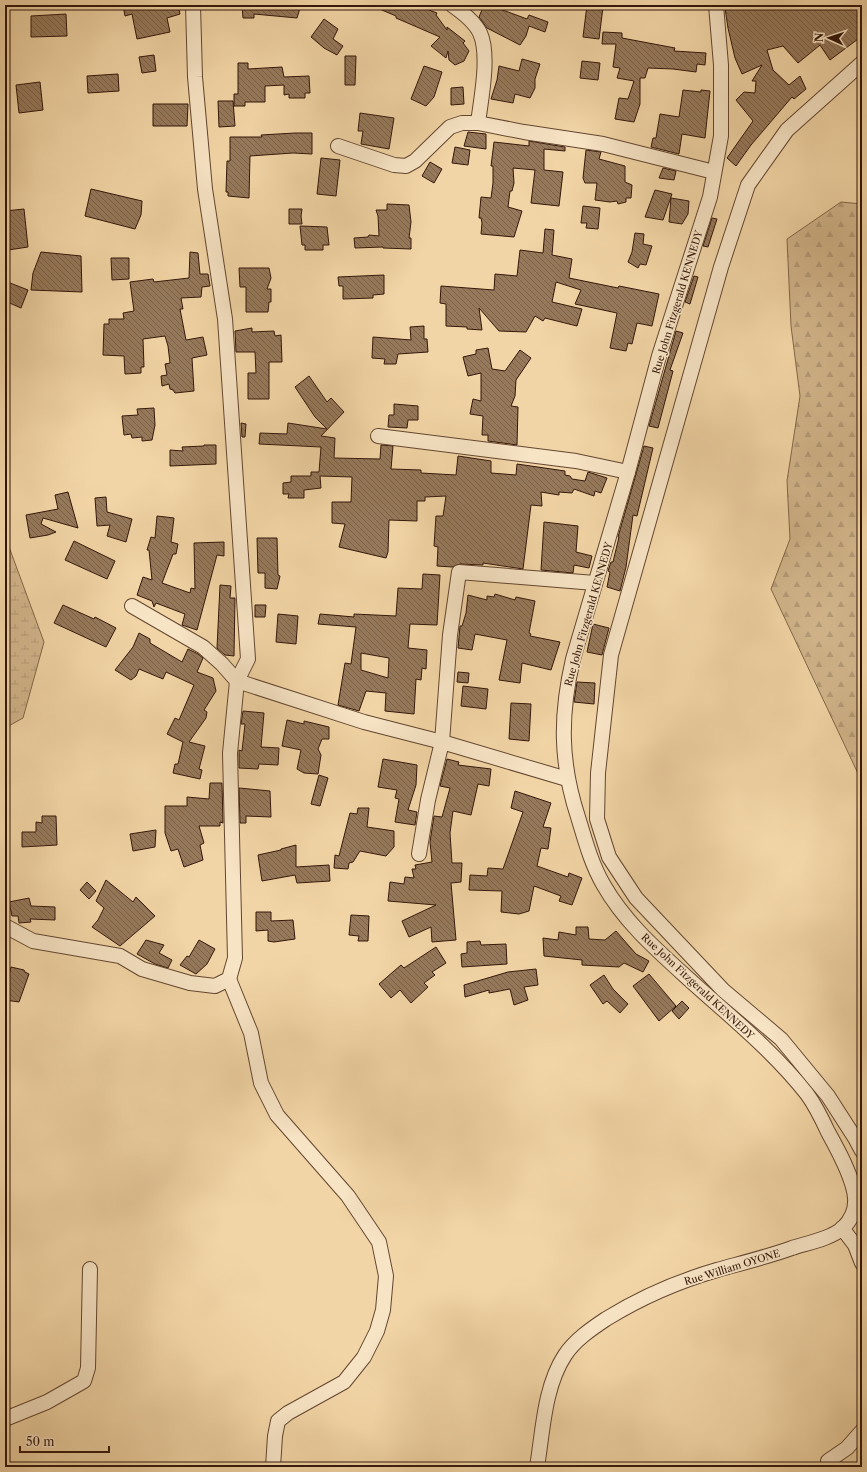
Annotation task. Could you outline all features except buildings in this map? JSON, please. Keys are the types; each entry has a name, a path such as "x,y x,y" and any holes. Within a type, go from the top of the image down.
{"street":[{"path":"193,5 195,77 205,189 225,318 248,659 237,682 230,753 235,958 229,979 251,1033 261,1084 277,1115 348,1196 379,1242 386,1276 383,1310 377,1332 364,1357 344,1382 288,1413 278,1421 275,1436 273,1467"},
{"path":"452,5 464,14 480,33 483,45 484,74 478,123"},
{"name":"Rue John Fitzgerald KENNEDY","path":"716,5 721,65 721,114 720,136 710,197 659,356 628,472 595,583 567,686 562,730 567,779 593,865 603,885 618,906 654,947 752,1036 808,1095 838,1150 855,1198 853,1215 842,1228"},
{"path":"862,63 787,130 748,185 719,275 611,655 598,772 597,811 597,819 609,857 636,898 723,990 781,1039 828,1096 862,1151"},
{"path":"338,146 394,165 406,166 415,161 450,127 462,123 478,123 524,132 603,144 714,172"},
{"path":"378,436 576,461 628,472"},
{"path":"419,854 428,800 442,742 450,635 459,572 595,583"},
{"path":"132,606 203,647 222,664 237,682 364,722 442,742 567,779"},
{"path":"5,926 33,941 120,956 142,969 190,983 215,986 229,979"},
{"path":"842,1228 855,1245 862,1263"},
{"name":"Rue William OYONE","path":"537,1467 549,1395 555,1373 566,1354 582,1336 622,1309 656,1293 716,1270 778,1253 842,1228"},
{"path":"5,1419 47,1402 84,1381 88,1368 90,1269"},
{"path":"828,1461 847,1448 862,1431"}],"green space":[{"path":"841,202 862,204 862,782 771,589 790,539 787,481 800,396 791,326 787,239"},
{"path":"5,536 44,642 23,718 5,728"}]}
